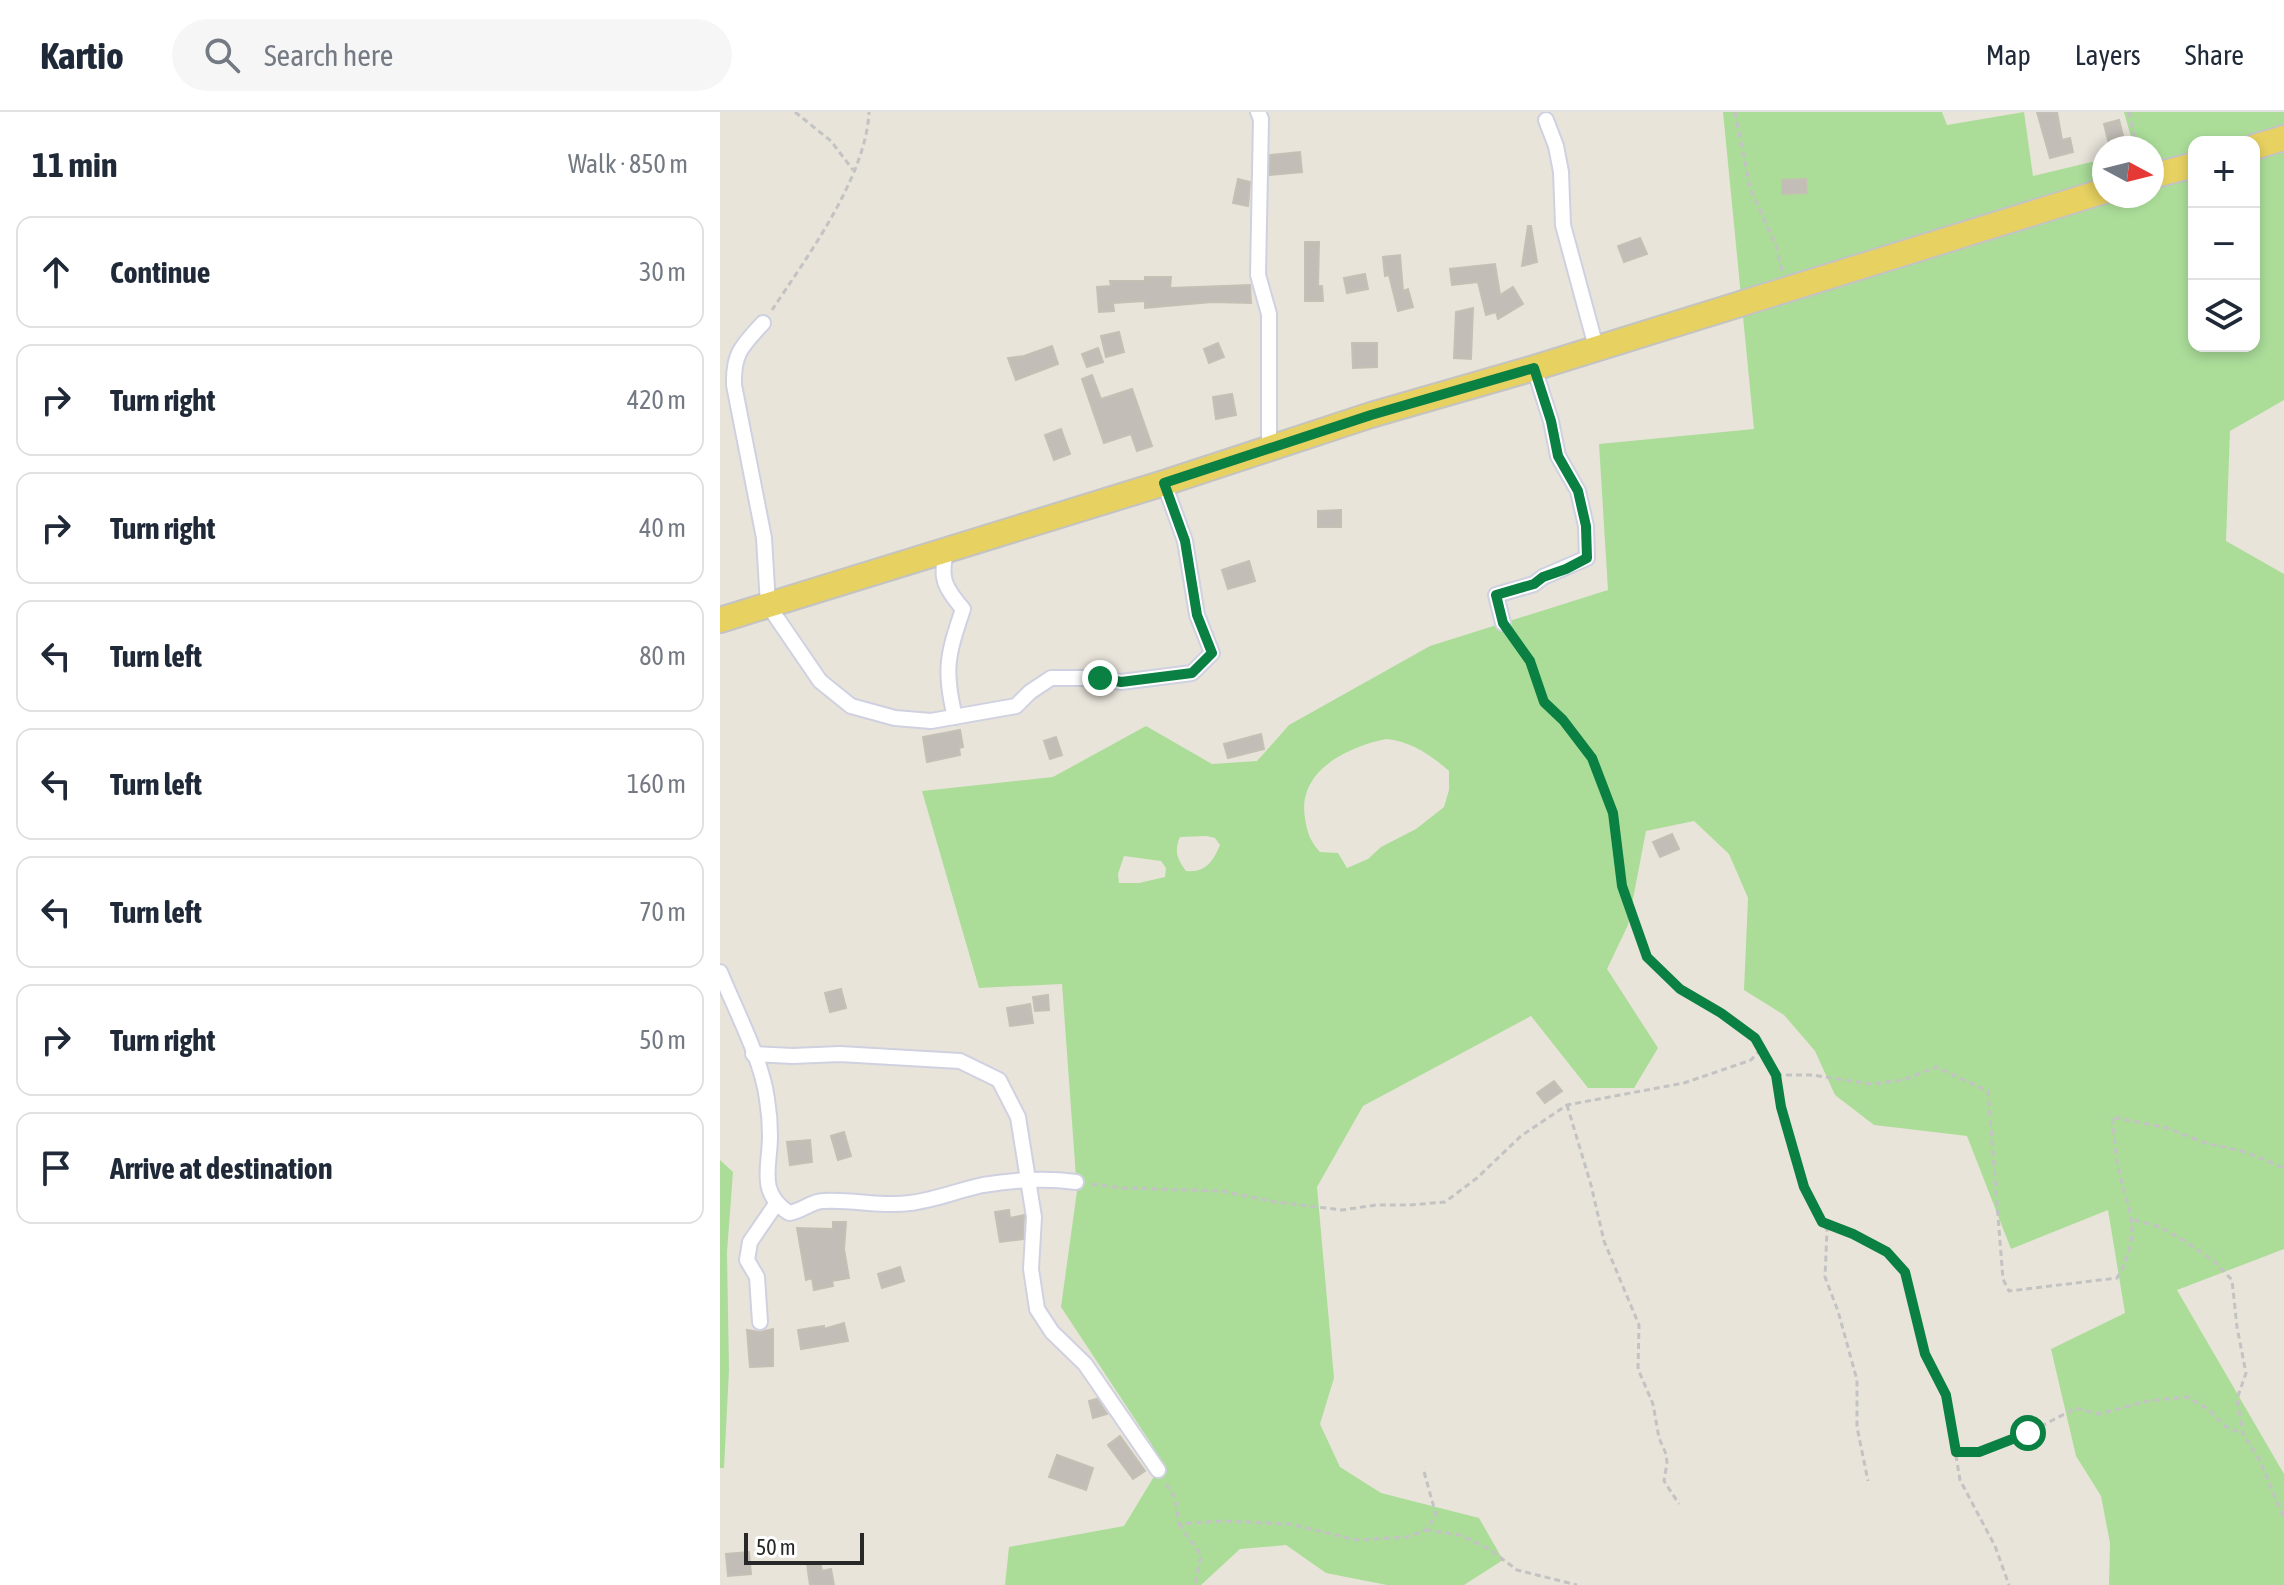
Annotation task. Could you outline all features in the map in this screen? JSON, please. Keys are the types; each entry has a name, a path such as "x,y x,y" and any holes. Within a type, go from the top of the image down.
{"main road":[{"path":"2260,145 2284,138"},
{"path":"2164,173 2188,167"},
{"path":"720,620 2092,195"}],"street":[{"path":"1258,112 1261,134 1258,275 1269,314 1269,448"},
{"path":"1546,120 1556,146 1561,172 1563,225 1596,347"},
{"path":"763,323 741,347 734,362 734,385 764,538 768,605 820,681 851,706 895,718 931,721 1016,706 1051,678 1100,678 1121,682 1192,673 1212,653 1197,615 1185,541 1164,483"},
{"path":"1503,623 1496,595 1534,584 1587,558 1586,526 1578,491 1558,456 1551,421 1534,368"},
{"path":"947,549 941,569 948,592 963,609 948,657 948,691 955,717"},
{"path":"720,972 767,1096 770,1136 766,1179 776,1204 789,1213 803,1211 818,1201 849,1200 879,1205 912,1203 985,1185 1055,1179 1076,1182"},
{"path":"753,1054 840,1054 960,1061 999,1080 1018,1117 1029,1181 1034,1217 1031,1269 1037,1309 1052,1332 1085,1364 1158,1470"},
{"path":"760,1322 757,1277 747,1260 750,1242 776,1204"}],"path":[{"path":"795,112 831,141 853,170"},
{"path":"763,323 835,212 853,170 869,112"},
{"path":"1735,112 1750,188 1776,246 1786,290"},
{"path":"2129,112 2134,136"},
{"path":"1503,623 1530,661 1544,702 1563,720 1592,758 1613,813 1622,886 1647,957 1680,989 1755,1038 1776,1075 1781,1107 1804,1187 1827,1230 1825,1277 1857,1380 1857,1427 1868,1481"},
{"path":"1076,1182 1122,1188 1221,1191 1342,1210 1445,1202 1477,1178 1521,1136 1567,1105 1684,1083 1751,1060 1761,1049"},
{"path":"1776,1075 1812,1075 1871,1084 1903,1080 1936,1067 1988,1091 2003,1279 2009,1291 2117,1278 2131,1252 2133,1220 2118,1163 2112,1117 2167,1128 2205,1143 2242,1151 2284,1168"},
{"path":"1567,1105 1604,1241 1639,1325 1638,1369 1653,1404 1659,1438 1666,1454 1664,1481 1679,1504"},
{"path":"2133,1220 2160,1227 2183,1240 2214,1261 2232,1280 2246,1373 2237,1399 2243,1434 2259,1459 2284,1518"},
{"path":"1822,1222 1887,1252 1905,1272 1925,1354 1946,1395 1960,1480 1995,1546 2009,1585"},
{"path":"1956,1452 1979,1452 2028,1433 2076,1408 2099,1414 2147,1401 2187,1397 2208,1409 2225,1426 2243,1434"},
{"path":"1423,1468 1436,1515 1426,1530"},
{"path":"1158,1470 1175,1498 1179,1524 1201,1555 1195,1585"},
{"path":"1179,1524 1222,1521 1290,1524 1356,1540 1407,1537 1426,1530 1460,1535 1489,1549 1517,1570 1577,1585"}],"green space":[{"path":"1723,112 1942,112 1947,125 2024,112 2033,176 2092,162 2092,208 2164,208 2164,136 2131,136 2124,112 2284,112 2284,400 2230,431 2226,541 2284,574 2284,1249 2177,1290 2284,1474 2284,1585 2109,1585 2110,1543 2101,1496 2076,1456 2051,1349 2125,1313 2108,1210 2011,1249 1967,1136 1874,1125 1835,1095 1815,1051 1784,1015 1744,990 1748,898 1729,854 1694,821 1646,831 1628,925 1607,969 1658,1048 1634,1088 1588,1088 1531,1016 1363,1106 1317,1187 1334,1378 1320,1424 1340,1467 1381,1493 1479,1518 1503,1560 1464,1585 1387,1585 1326,1573 1286,1545 1240,1549 1201,1585 1005,1585 1009,1547 1124,1526 1158,1470 1152,1445 1061,1307 1077,1191 1062,984 979,988 922,791 1053,777 1146,726 1212,764 1257,761 1289,725 1430,646 1608,590 1599,444 1754,429","holes":["1386,739 1412,746 1449,771 1449,790 1444,807 1416,829 1381,847 1368,859 1347,868 1338,853 1320,852 1310,836 1305,818 1309,787 1317,774 1341,755","1180,837 1215,838 1220,845 1215,856 1204,868 1186,871 1177,855","1124,856 1161,861 1166,868 1165,877 1139,883 1119,883 1118,874"]},
{"path":"720,1160 733,1172 727,1252 729,1370 724,1468 720,1468"}],"building":[{"path":"2037,112 2057,112 2062,140 2070,138 2073,152 2050,158"},
{"path":"2119,120 2123,136 2107,136 2104,124"},
{"path":"1300,152 1302,172 1270,175 1270,155"},
{"path":"1238,179 1250,182 1248,206 1233,203"},
{"path":"1806,179 1807,193 1782,194 1782,180"},
{"path":"1528,226 1531,226 1537,262 1522,266"},
{"path":"1640,238 1647,254 1624,262 1618,246"},
{"path":"1305,242 1319,242 1318,286 1322,286 1323,301 1305,301"},
{"path":"1400,255 1403,291 1408,289 1413,307 1398,311 1389,275 1385,276 1383,257"},
{"path":"1495,264 1500,295 1513,287 1523,304 1498,319 1496,312 1486,315 1478,282 1452,285 1450,269"},
{"path":"1365,274 1368,289 1347,293 1344,278"},
{"path":"1145,277 1171,277 1170,288 1250,285 1251,303 1212,302 1145,308 1145,301 1113,303 1114,311 1099,312 1097,287 1111,286 1110,281 1145,281"},
{"path":"1473,308 1471,359 1454,358 1456,312"},
{"path":"1119,332 1124,352 1106,357 1101,336"},
{"path":"1218,343 1224,357 1209,363 1204,349"},
{"path":"1352,343 1377,343 1377,367 1353,368"},
{"path":"1052,346 1058,364 1016,380 1008,358"},
{"path":"1098,348 1103,362 1087,367 1082,354"},
{"path":"1092,375 1101,399 1132,389 1152,446 1137,451 1131,434 1104,443 1082,379"},
{"path":"1232,394 1236,415 1216,419 1213,397"},
{"path":"1061,429 1070,454 1054,460 1045,435"},
{"path":"1341,510 1341,527 1318,527 1318,511"},
{"path":"1249,561 1255,581 1228,589 1222,570"},
{"path":"960,730 963,747 959,748 960,755 927,762 923,737"},
{"path":"1261,734 1264,749 1228,758 1224,744"},
{"path":"1056,737 1062,755 1050,759 1044,741"},
{"path":"1672,834 1679,849 1660,857 1653,842"},
{"path":"841,989 846,1008 830,1012 825,993"},
{"path":"1048,995 1049,1010 1035,1011 1033,997"},
{"path":"1030,1004 1033,1023 1010,1026 1007,1008"},
{"path":"1554,1081 1562,1091 1545,1103 1537,1093"},
{"path":"844,1132 851,1156 838,1160 831,1136"},
{"path":"810,1140 812,1162 790,1165 787,1142"},
{"path":"1009,1210 1010,1218 1024,1215 1023,1239 1000,1242 995,1212"},
{"path":"833,1222 846,1222 844,1249 849,1278 832,1281 833,1286 814,1290 812,1278 806,1280 797,1228 833,1229"},
{"path":"900,1267 904,1281 882,1288 878,1274"},
{"path":"844,1323 848,1341 801,1349 798,1330 824,1326 824,1329"},
{"path":"773,1329 773,1366 750,1367 747,1330 760,1332"},
{"path":"1097,1399 1107,1414 1093,1418 1089,1401"},
{"path":"1120,1436 1145,1471 1133,1479 1108,1445"},
{"path":"1057,1455 1093,1468 1086,1490 1049,1477"},
{"path":"749,1552 751,1574 728,1576 726,1554"},
{"path":"820,1562 822,1571 831,1569 834,1585 810,1585 807,1564"}],"route":[{"path":"1100,678 1121,682 1192,673 1212,653 1197,615 1185,541 1164,483 1371,415 1534,368 1551,421 1558,456 1578,491 1586,526 1587,558 1534,584 1496,595 1503,623 1530,661 1544,702 1563,720 1592,758 1613,813 1622,886 1647,957 1680,989 1755,1038 1776,1075 1781,1107 1804,1187 1822,1222 1887,1252 1905,1272 1925,1354 1946,1395 1956,1452 1979,1452 2028,1433"}]}
